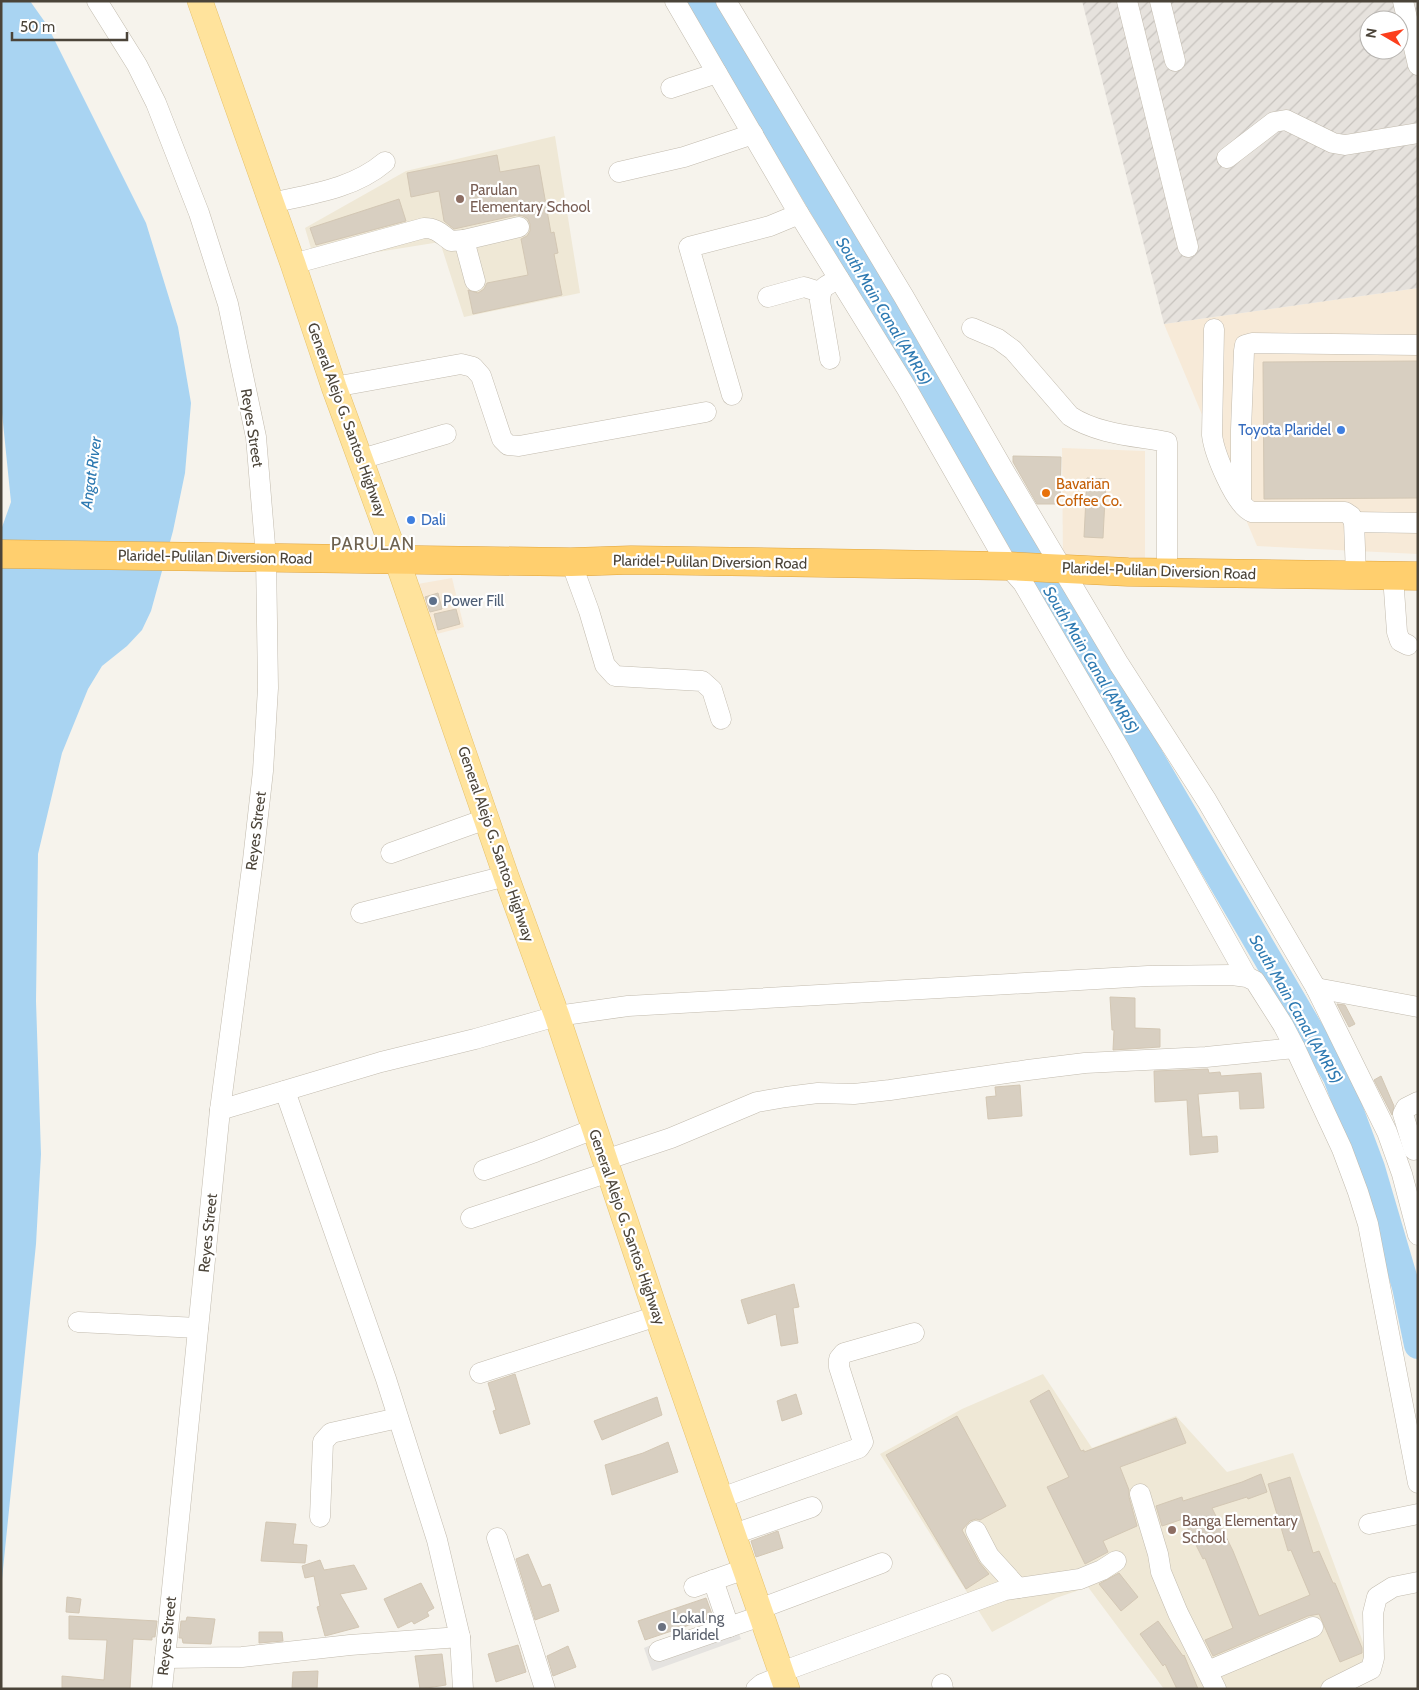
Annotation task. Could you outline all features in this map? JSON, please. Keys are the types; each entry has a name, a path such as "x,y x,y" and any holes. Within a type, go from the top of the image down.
{"highway":[{"name":"Plaridel-Pulilan Diversion Road","path":"1,554 571,562 631,560 1012,566 1128,572 1406,576"}],"main road":[{"name":"General Alejo G. Santos Highway","path":"200,1 272,203 334,387 398,560 486,819 557,1016 657,1316 783,1679"}],"street":[{"name":"Reyes Street","path":"96,1 137,65 156,103 199,213 228,304 256,437 266,557 268,688 263,771 220,1110 162,1689"},
{"path":"675,1 799,214 1023,582 1119,748 1247,977"},
{"path":"726,1 909,305 1058,568 1206,801 1316,988 1383,1124 1409,1155"},
{"path":"1127,1 1188,247"},
{"path":"1403,1 1418,64"},
{"path":"1164,2 1175,61"},
{"path":"671,88 717,73"},
{"path":"1227,158 1274,122 1286,120 1333,143 1344,145 1418,133"},
{"path":"619,172 684,157 753,134"},
{"path":"272,203 343,186 372,173 385,162"},
{"path":"732,395 689,247 770,226 799,214"},
{"path":"293,264 424,228 440,231 452,241 519,227"},
{"path":"464,240 475,281"},
{"path":"830,359 820,292 823,287 839,279"},
{"path":"768,297 804,287 820,292"},
{"path":"972,328 998,339 1013,350 1070,416 1078,422 1095,428 1167,442 1167,572"},
{"path":"1214,329 1213,446 1242,504 1246,510 1252,512 1345,512 1351,516 1354,522 1356,575"},
{"path":"1242,504 1241,430 1244,351 1246,345 1252,343 1418,345"},
{"path":"334,387 461,364 473,367 481,376 502,439 508,445 519,446 706,412"},
{"path":"361,459 446,434"},
{"path":"1354,522 1418,523"},
{"path":"571,562 589,611 605,665 615,676 702,681 712,690 721,720"},
{"path":"1406,576 1397,632 1400,641 1408,646"},
{"path":"391,853 486,819"},
{"path":"361,913 506,876"},
{"path":"220,1110 381,1062 475,1039 557,1016 628,1006 1148,976 1232,975 1247,977 1255,981 1295,1048 1342,1149 1358,1192 1368,1224 1418,1483"},
{"path":"1316,988 1418,1007"},
{"path":"471,1218 607,1166 758,1102 786,1096 818,1093 854,1094 1085,1063 1197,1058 1295,1048"},
{"path":"285,1091 398,1418 437,1540 460,1637 464,1689"},
{"path":"1418,1102 1406,1108 1403,1114 1409,1155 1402,1174 1418,1235"},
{"path":"484,1170 594,1128"},
{"path":"480,1373 657,1316"},
{"path":"78,1322 198,1328"},
{"path":"721,1498 859,1448 863,1442 839,1367 839,1359 844,1353 914,1333"},
{"path":"320,1517 323,1442 331,1433 398,1418"},
{"path":"1140,1494 1162,1572 1178,1613 1212,1680 1314,1627"},
{"path":"734,1534 812,1507"},
{"path":"1369,1524 1418,1514"},
{"path":"976,1531 989,1556 1018,1588"},
{"path":"497,1538 545,1689"},
{"path":"756,1689 762,1684 783,1679 1005,1590 1080,1579 1102,1570 1116,1561"},
{"path":"659,1651 729,1627 760,1612 882,1563"},
{"path":"694,1588 746,1569"},
{"path":"713,1580 729,1627"},
{"path":"1330,1689 1371,1669 1374,1658 1373,1613 1377,1597 1393,1587 1418,1582"},
{"path":"165,1658 242,1657 350,1645 460,1637"}],"shaded area":[{"path":"1082,1 1418,1 1418,288 1164,324"},
{"name":"Parulan Elementary School","path":"555,136 580,293 464,317 440,242 315,262 305,228 406,171"},
{"path":"1418,288 1418,554 1257,546 1164,324"},
{"path":"1062,448 1145,451 1145,567 1063,564"},
{"path":"452,578 464,627 429,636 412,585"},
{"name":"Banga Elementary School","path":"1043,1374 1092,1448 1176,1416 1227,1472 1293,1453 1371,1664 1321,1689 1164,1689 1088,1587 1056,1598 992,1632 880,1454 962,1409"},
{"path":"736,1627 741,1639 652,1671 644,1648 651,1645 655,1656"}],"water":[{"name":"Angat River","path":"1,1 30,1 47,25 146,223 178,327 191,403 185,473 173,531 151,611 142,630 127,646 102,666 88,689 62,753 38,854 36,1001 41,1154 36,1244 1,1589 1,530 11,502 1,403"}],"building":[{"path":"497,155 500,172 539,165 551,233 554,232 558,253 554,254 562,295 473,314 468,290 478,293 484,289 487,283 528,275 521,239 527,236 530,231 528,219 517,215 454,229 444,221 439,191 411,197 407,173"},
{"path":"399,199 406,221 316,245 310,228"},
{"name":"Toyota Plaridel","path":"1418,361 1418,498 1264,499 1263,362"},
{"path":"1013,456 1061,457 1060,504 1037,504 1013,462"},
{"path":"1087,478 1106,479 1103,538 1084,537"},
{"name":"Power Fill","path":"438,593 442,609 430,612 425,597"},
{"path":"456,609 460,624 438,630 434,614"},
{"path":"1110,997 1135,998 1135,1028 1160,1029 1160,1047 1113,1050 1114,1030 1112,1030"},
{"path":"1337,1004 1345,1005 1355,1024 1349,1027"},
{"path":"1208,1069 1209,1073 1220,1072 1221,1076 1261,1073 1264,1108 1240,1109 1239,1091 1198,1094 1202,1137 1217,1136 1218,1152 1190,1155 1187,1100 1155,1102 1154,1071"},
{"path":"1381,1076 1394,1106 1392,1115 1374,1080"},
{"path":"1020,1085 1022,1116 988,1119 986,1097 996,1096 995,1087"},
{"path":"794,1284 799,1307 793,1308 798,1343 781,1346 776,1314 748,1324 741,1300"},
{"path":"515,1374 530,1424 500,1434 493,1411 496,1410 488,1383"},
{"path":"1049,1390 1081,1451 1084,1450 1084,1452 1176,1418 1186,1443 1120,1467 1129,1490 1129,1497 1137,1526 1103,1541 1108,1552 1085,1564 1047,1487 1069,1477 1030,1401"},
{"path":"796,1394 802,1414 782,1421 777,1401"},
{"path":"657,1397 662,1415 602,1440 594,1421"},
{"path":"957,1416 1006,1506 980,1520 970,1521 962,1530 979,1562 989,1574 966,1589 886,1455"},
{"path":"668,1442 678,1472 612,1495 605,1465 643,1453"},
{"path":"1261,1474 1267,1492 1212,1508 1233,1551 1259,1616 1310,1595 1291,1550 1288,1551 1268,1484 1290,1477 1313,1553 1319,1551 1333,1583 1335,1583 1362,1648 1362,1653 1340,1662 1319,1614 1308,1616 1213,1656 1205,1640 1233,1628 1205,1558 1203,1559 1183,1519 1162,1526 1156,1506 1182,1497 1183,1501"},
{"path":"266,1522 296,1524 293,1544 307,1545 305,1563 261,1561"},
{"path":"778,1531 783,1548 756,1557 751,1541"},
{"path":"528,1554 542,1587 550,1584 559,1611 535,1620 516,1559"},
{"path":"320,1560 324,1570 354,1565 367,1589 340,1594 359,1627 325,1636 317,1607 320,1606 314,1576 305,1578 302,1566"},
{"path":"1119,1573 1138,1597 1121,1611 1099,1584"},
{"path":"421,1583 434,1608 427,1612 429,1616 414,1624 412,1621 398,1628 384,1599"},
{"path":"67,1597 81,1599 79,1613 66,1612"},
{"name":"Lokal ng Plaridel","path":"706,1598 713,1617 645,1640 638,1621"},
{"path":"69,1616 157,1621 155,1637 152,1637 152,1640 133,1639 130,1689 62,1689 62,1676 104,1680 107,1640 69,1639"},
{"path":"187,1617 215,1619 211,1644 183,1643 182,1638 179,1638 181,1621 186,1621"},
{"path":"1158,1621 1184,1655 1198,1689 1177,1689 1165,1664 1163,1666 1140,1634"},
{"path":"259,1632 282,1632 283,1641 259,1643"},
{"path":"518,1645 526,1672 496,1682 488,1654"},
{"path":"568,1646 576,1667 553,1676 547,1656"},
{"path":"442,1654 446,1685 420,1689 415,1656"},
{"path":"318,1671 317,1689 292,1689 293,1672"}],"waterway":[{"name":"South Main Canal (AMRIS)","path":"701,1 1125,715 1337,1077 1371,1168 1406,1287 1418,1345"}],"place":[{"name":"Parulan Elementary School","path":"460,199"},
{"name":"Toyota Plaridel","path":"1341,430"},
{"name":"Bavarian Coffee Co.","path":"1046,493"},
{"name":"Dali","path":"411,520"},
{"name":"Power Fill","path":"433,601"},
{"name":"Banga Elementary School","path":"1172,1530"},
{"name":"Lokal ng Plaridel","path":"662,1627"}],"district":[{"name":"PARULAN","path":"373,544"}]}
